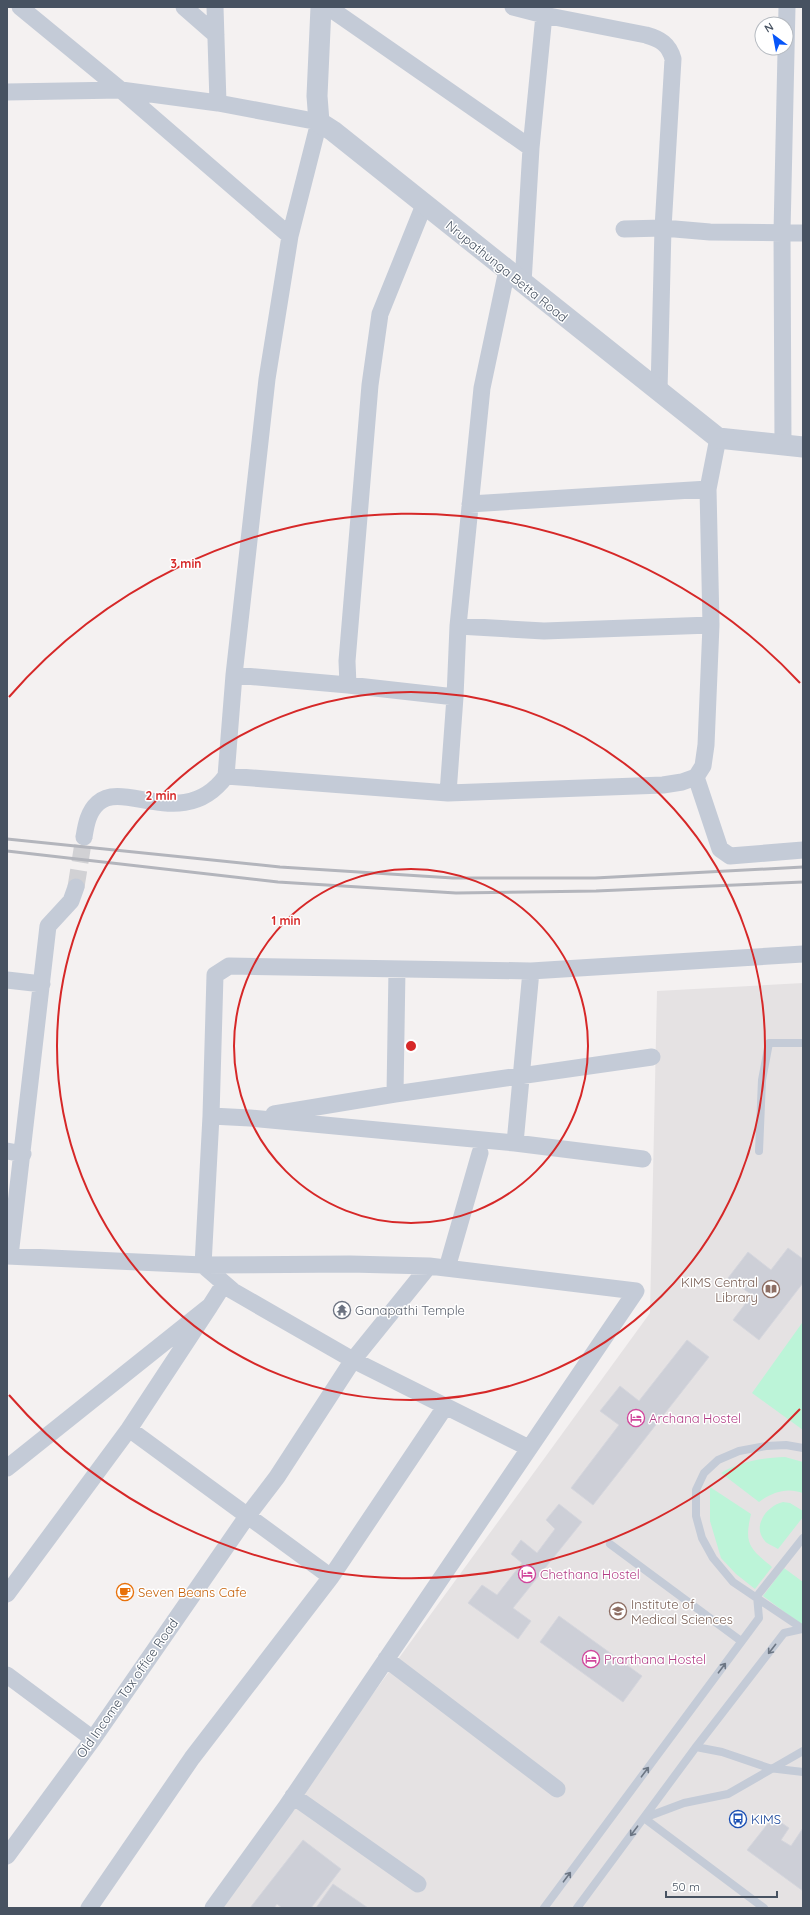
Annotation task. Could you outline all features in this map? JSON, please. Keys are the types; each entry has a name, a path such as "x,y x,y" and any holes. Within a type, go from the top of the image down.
{"street":[{"path":"20,7 121,90 290,236"},
{"path":"184,7 216,35"},
{"path":"215,7 218,103"},
{"path":"84,837 87,822 94,808 100,801 110,798 126,797 169,804 187,802 204,796 218,787 226,776 234,675 267,379 290,236 319,122 317,96 320,7"},
{"path":"328,7 531,148"},
{"path":"513,7 544,15 646,34 666,44 671,51 673,59 663,228 659,391"},
{"path":"783,444 782,232 787,7"},
{"path":"523,283 531,148 544,15"},
{"path":"7,92 121,90 218,103 319,122"},
{"name":"Nrupathunga Betta Road","path":"319,122 333,131 718,438"},
{"path":"348,684 347,661 370,393 380,314 424,205"},
{"path":"624,229 663,228 710,232 803,233"},
{"path":"448,793 455,697 458,626 482,388 506,270"},
{"path":"226,776 448,793 663,785 682,782 696,777 703,766 706,746 710,625 708,489 718,438 803,446"},
{"path":"470,504 708,489"},
{"path":"458,626 544,631 710,625"},
{"path":"234,675 348,684 455,697"},
{"path":"696,777 720,849 730,856 803,850"},
{"path":"76,887 71,901 48,926 42,984 15,1152 9,1256 203,1265 350,1264 429,1266 636,1291 293,1796 213,1908"},
{"path":"203,1265 211,1116 215,975 229,966 531,971 803,954"},
{"path":"395,1094 397,969"},
{"path":"515,1143 531,971"},
{"path":"7,980 42,984"},
{"path":"250,1118 395,1094 652,1056"},
{"path":"211,1116 250,1118 515,1143 643,1159"},
{"path":"447,1268 480,1153"},
{"path":"203,1265 233,1292 354,1360 529,1448"},
{"name":"Old Income Tax office Road","path":"7,1856 93,1739 248,1515 277,1477 354,1360 429,1266"},
{"path":"7,1594 129,1429 224,1284"},
{"path":"7,1468 210,1306"},
{"path":"89,1908 192,1758 331,1577 445,1407"},
{"path":"129,1429 331,1577"},
{"path":"386,1659 557,1789"},
{"path":"7,1675 93,1739"},
{"path":"293,1796 418,1884"}],"lane":[{"path":"759,1151 762,1080 769,1043 803,1043"},
{"path":"803,1448 786,1444 739,1451 718,1460 704,1473 696,1490 696,1516 702,1538 713,1558 733,1582 757,1596 803,1629"},
{"path":"544,1908 759,1618 757,1596 803,1538"},
{"path":"610,1544 741,1641"},
{"path":"577,1908 696,1747 784,1633 803,1629"},
{"path":"696,1747 722,1752 770,1768 803,1772"},
{"path":"644,1818 684,1803 728,1794 803,1750"},
{"path":"644,1818 764,1908"}],"shaded area":[{"name":"Institute of Medical Sciences","path":"803,983 803,1908 217,1908 650,1313 657,991"}],"green space":[{"path":"802,1323 803,1324 803,1430 752,1393"},
{"path":"785,1457 803,1462 803,1493 791,1490 774,1493 759,1502 721,1473 752,1461"},
{"path":"710,1487 751,1514 748,1532 750,1545 758,1555 772,1567 755,1589 736,1574 721,1558 710,1521"},
{"path":"783,1502 790,1503 803,1511 803,1517 778,1549 767,1543 762,1537 760,1524 762,1518 771,1508"},
{"path":"784,1568 803,1582 802,1625 763,1596"}],"building":[{"name":"KIMS Central Library","path":"788,1248 803,1259 803,1283 759,1340 733,1320 752,1295 728,1278 748,1252 771,1270"},
{"name":"Archana Hostel","path":"687,1340 709,1357 593,1505 571,1488 619,1425 600,1411 620,1386 639,1401"},
{"name":"Chethana Hostel","path":"559,1504 582,1522 513,1608 531,1621 518,1639 468,1603 482,1585 497,1595 522,1563 511,1554 521,1540 537,1553 555,1529 546,1520"},
{"name":"Prarthana Hostel","path":"559,1616 642,1676 623,1702 540,1642"},
{"path":"773,1817 789,1828 781,1840 791,1846 803,1828 803,1891 747,1850"},
{"path":"303,1840 341,1869 311,1908 282,1908 277,1904 274,1908 250,1908"},
{"path":"333,1884 368,1908 316,1908"}],"tunnel":[{"path":"76,887 84,837"}],"railway":[{"path":"7,839 280,867 453,878 595,878 803,867"},
{"path":"7,851 278,882 456,893 596,891 803,882"}],"place":[{"name":"KIMS Central Library","path":"771,1289"},
{"name":"Ganapathi Temple","path":"342,1310"},
{"name":"Archana Hostel","path":"636,1418"},
{"name":"Chethana Hostel","path":"527,1574"},
{"name":"Seven Beans Cafe","path":"125,1592"},
{"name":"Institute of Medical Sciences","path":"618,1611"},
{"name":"Prarthana Hostel","path":"591,1659"},
{"name":"KIMS","path":"738,1819"}]}
